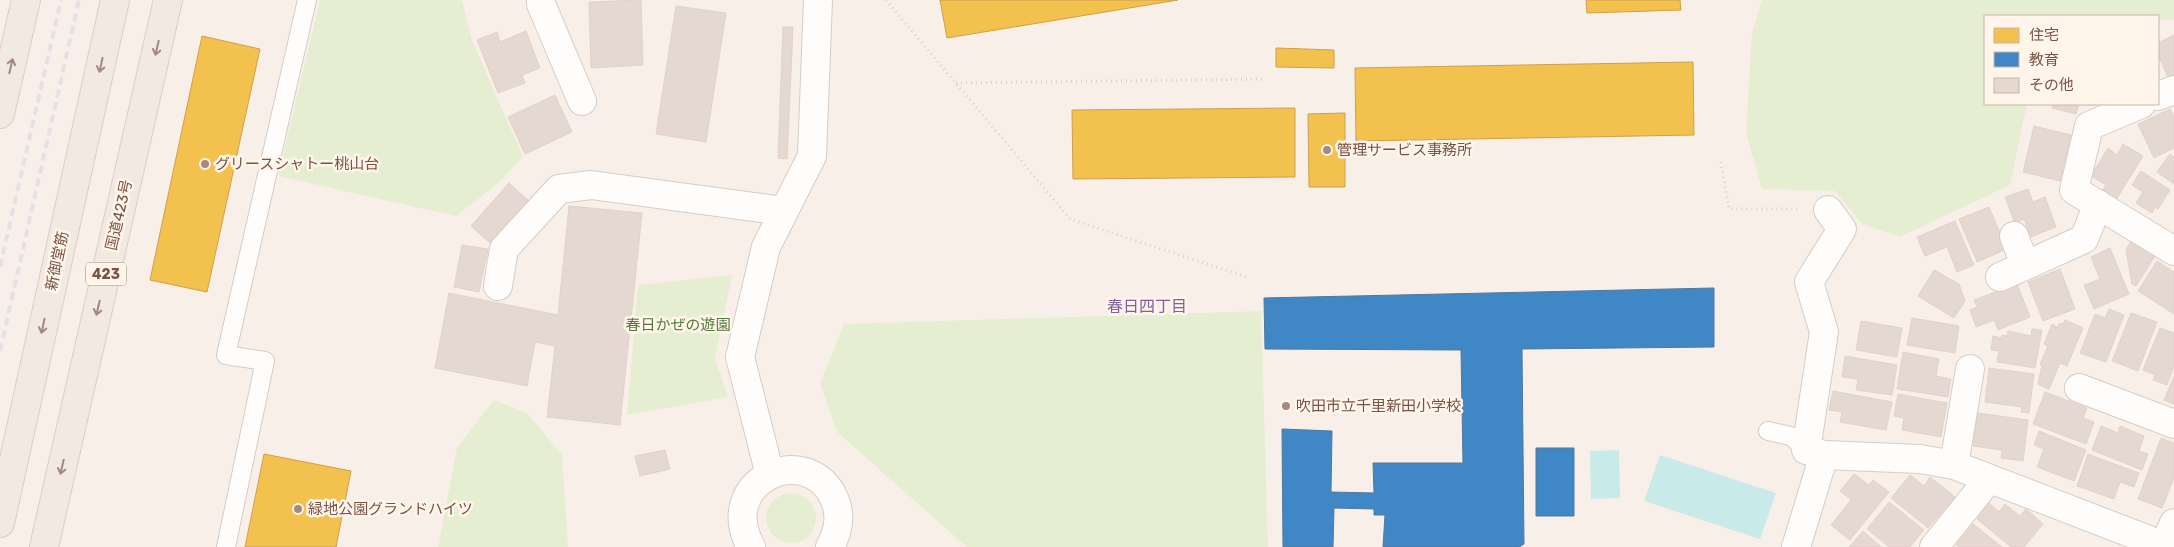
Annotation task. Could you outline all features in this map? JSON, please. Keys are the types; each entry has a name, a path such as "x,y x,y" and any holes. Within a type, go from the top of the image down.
{"highway":[{"path":"0,114 26,0"},
{"name":"新御堂筋","path":"0,523 115,0"},
{"name":"国道423号","path":"49,543 168,0"}],"street":[{"path":"542,0 541,4 582,101"},
{"path":"770,474 740,358 766,248 812,156 818,0"},
{"path":"2159,96 2174,90"},
{"path":"2139,105 2089,126 2074,190 2174,252"},
{"path":"498,286 504,249 559,188 591,185 784,211"},
{"path":"2000,277 2084,239 2098,204"},
{"path":"1796,547 1815,452 1824,332 1809,282 1842,229 1828,210"},
{"path":"2014,236 2025,266"},
{"path":"1954,465 1970,369"},
{"path":"2079,388 2174,424"},
{"path":"1815,452 1920,459 1954,465 1989,479 2168,538"},
{"path":"751,547 745,536 742,522 743,507 748,494 758,482 770,474 786,470 802,472 818,478 829,489 837,503 839,519 837,535 830,547"},
{"path":"1934,547 1989,479"}],"lane":[{"path":"226,547 265,361 226,355 307,0"},
{"path":"1768,431 1791,436 1815,452"}],"path":[{"path":"886,0 1070,219 1247,278"},
{"path":"955,83 1266,79"},
{"path":"1721,162 1729,209 1828,210"}],"green space":[{"path":"320,0 462,0 472,40 523,157 495,186 456,216 278,176"},
{"path":"1762,0 2174,0 2174,20 2159,20 2159,15 1984,15 1984,105 2027,105 2010,185 1900,237 1862,224 1835,191 1762,189 1746,133 1752,32"},
{"name":"春日かぜの遊園","path":"732,275 715,359 728,397 627,415 638,285"},
{"path":"1261,311 1268,547 967,547 837,432 820,383 844,324"},
{"path":"494,400 527,413 562,455 568,547 438,547 457,448"},
{"path":"786,493 796,493 809,500 816,513 816,523 809,536 796,543 786,543 777,539 770,532 766,523 766,513 770,504 777,497"}],"water":[{"path":"1619,450 1620,498 1591,499 1590,451"},
{"path":"1660,455 1776,493 1760,539 1644,501"}],"building: 住宅":[{"path":"940,0 1178,0 947,38"},
{"path":"1586,0 1680,0 1681,10 1587,13"},
{"name":"グリースシャトー桃山台","path":"202,36 260,49 207,292 150,280"},
{"path":"1276,48 1334,50 1334,68 1276,67"},
{"path":"1693,62 1694,135 1356,141 1355,68"},
{"path":"1295,108 1295,177 1073,179 1072,110"},
{"name":"管理サービス事務所","path":"1345,113 1345,187 1309,187 1308,114"},
{"name":"緑地公園グランドハイツ","path":"264,454 351,471 336,547 245,547"}],"building: 教育":[{"path":"1714,288 1714,347 1522,349 1524,544 1519,547 1383,547 1385,515 1374,515 1374,509 1334,508 1333,547 1283,547 1282,429 1332,431 1331,492 1374,493 1373,463 1463,463 1461,350 1265,349 1264,298"},
{"path":"1536,448 1574,448 1574,516 1536,516"}],"building: その他":[{"path":"641,0 643,65 591,68 589,2"},
{"path":"676,6 726,13 706,142 656,134"},
{"path":"783,27 793,27 787,159 778,158"},
{"path":"526,31 540,68 522,75 525,83 498,93 477,40 497,32 500,42"},
{"path":"2174,35 2174,74 2168,77 2159,57 2159,42"},
{"path":"555,95 572,132 525,154 508,117"},
{"path":"2053,105 2079,105 2076,114 2052,108"},
{"path":"2170,109 2174,117 2174,148 2154,158 2138,124"},
{"path":"2034,126 2071,135 2060,181 2023,172"},
{"path":"2123,144 2143,156 2116,200 2102,191 2106,185 2091,176 2108,148 2117,155"},
{"path":"2170,154 2174,157 2174,184 2157,172"},
{"path":"2141,171 2170,190 2158,209 2155,207 2152,213 2136,203 2143,192 2132,185"},
{"path":"509,183 529,201 491,244 471,226"},
{"path":"2028,189 2033,202 2045,197 2056,227 2031,237 2024,219 2015,223 2005,197"},
{"path":"569,206 642,213 620,425 547,417 555,346 535,342 527,386 435,368 449,293 558,315"},
{"path":"1989,207 2007,249 1977,262 1959,219"},
{"path":"1955,221 1974,265 1957,272 1947,247 1925,256 1917,237"},
{"path":"2131,241 2155,256 2136,286 2132,284 2126,250"},
{"path":"462,245 488,249 479,292 454,287"},
{"path":"2110,248 2129,294 2094,309 2084,285 2100,279 2091,257"},
{"path":"2157,261 2174,272 2174,314 2138,291"},
{"path":"2060,269 2075,309 2043,321 2028,282"},
{"path":"1934,270 1959,284 1965,301 1954,318 1918,296"},
{"path":"2017,284 2030,317 1998,330 1994,320 1976,327 1970,310 1977,307 1974,300"},
{"path":"2109,309 2124,315 2106,362 2080,353 2095,314 2105,318"},
{"path":"2131,313 2157,322 2138,371 2112,361"},
{"path":"1912,318 1959,326 1955,353 1907,345"},
{"path":"2065,320 2083,328 2067,366 2060,363 2049,389 2038,384 2042,365 2040,364 2048,346 2044,344 2052,324 2057,327 2060,323 2063,324"},
{"path":"1861,321 1902,328 1897,357 1856,350"},
{"path":"2160,328 2174,333 2174,366 2167,385 2153,380 2155,375 2143,370"},
{"path":"2032,329 2042,330 2035,368 1997,362 1999,351 1991,350 1993,336 2002,338 2002,335 2007,336 2008,331 2031,336"},
{"path":"1903,352 1939,359 1936,376 1951,379 1948,397 1897,389"},
{"path":"1845,356 1897,365 1892,395 1856,390 1858,379 1842,377"},
{"path":"1989,368 2034,374 2029,413 2021,412 2022,407 1985,402"},
{"path":"2174,376 2174,404 2164,400"},
{"path":"1833,391 1892,402 1886,430 1840,422 1842,412 1829,410"},
{"path":"2045,392 2087,408 2083,418 2094,422 2086,444 2033,424"},
{"path":"1898,394 1947,403 1941,437 1902,430 1904,418 1894,416"},
{"path":"1978,413 2028,420 2023,461 2001,458 2002,450 1973,446"},
{"path":"2101,426 2118,433 2120,426 2144,436 2139,451 2148,454 2142,470 2092,450"},
{"path":"2039,431 2086,450 2074,481 2037,467 2044,449 2034,445"},
{"path":"2161,438 2174,443 2174,478 2162,508 2138,499"},
{"path":"665,450 670,469 640,476 635,456"},
{"path":"2088,454 2139,473 2134,487 2120,482 2114,499 2077,486"},
{"path":"1854,474 1869,485 1873,480 1889,492 1850,540 1831,525 1851,500 1840,491"},
{"path":"1910,475 1924,486 1930,477 1955,497 1928,528 1891,498"},
{"path":"1889,502 1924,530 1910,547 1889,547 1867,529"},
{"path":"1989,503 1999,512 2005,504 2020,516 2026,509 2043,524 2024,547 2011,547 1977,519"},
{"path":"1973,524 2002,547 1959,547 1956,545"},
{"path":"1863,531 1881,547 1849,547"}],"railway":[{"path":"0,267 61,0"},
{"path":"0,351 79,0"}],"place":[{"name":"管理サービス事務所","path":"1327,150"},
{"name":"グリースシャトー桃山台","path":"205,164"},
{"name":"吹田市立千里新田小学校","path":"1286,406"},
{"name":"緑地公園グランドハイツ","path":"298,509"}],"district":[{"name":"春日四丁目","path":"1147,306"}]}
